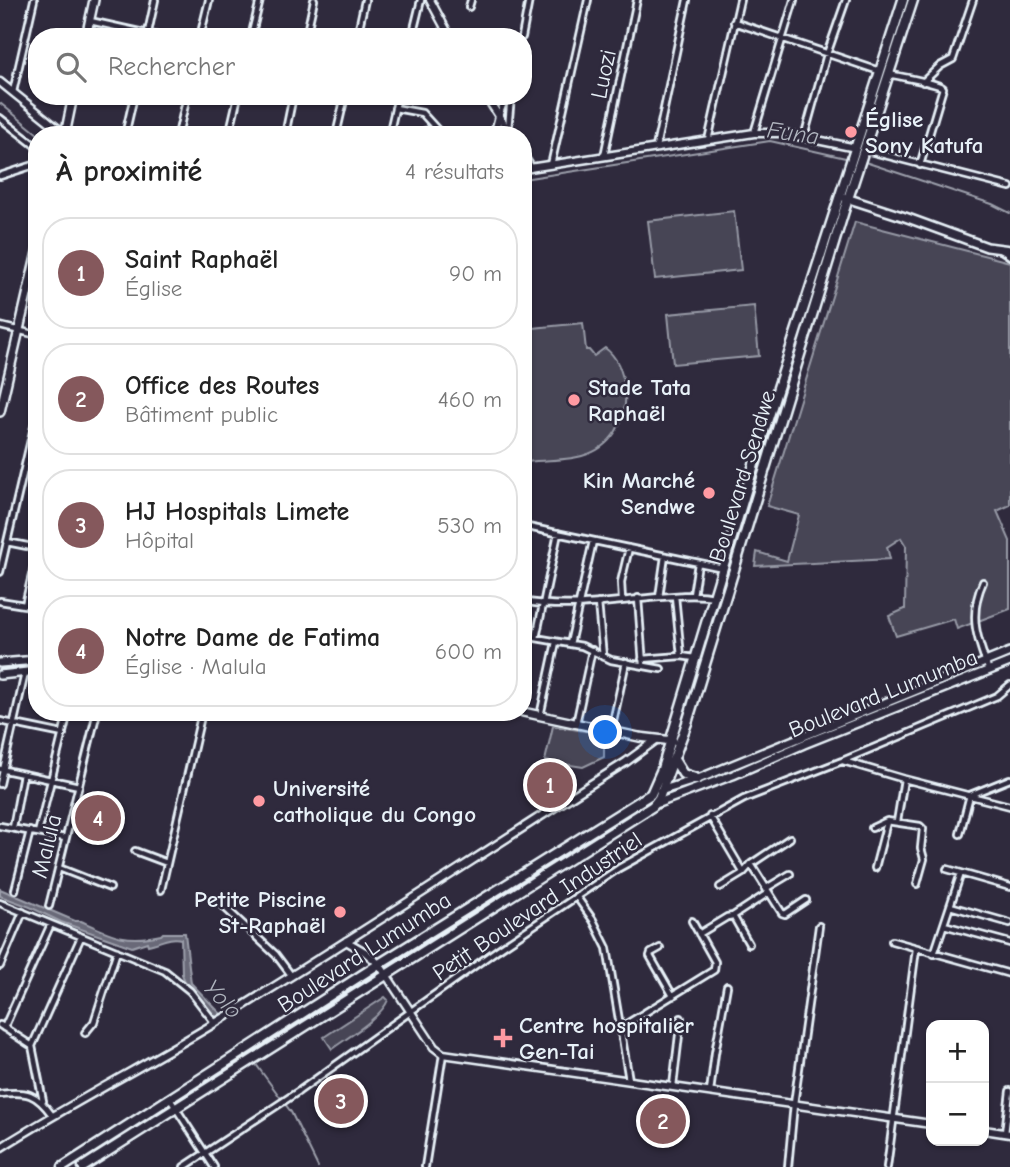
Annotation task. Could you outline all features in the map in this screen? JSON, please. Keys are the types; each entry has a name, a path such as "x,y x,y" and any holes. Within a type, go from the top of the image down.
{"highway":[{"path":"852,172 854,151 903,0"},
{"path":"852,172 863,154 913,0"},
{"name":"Boulevard Sendwe","path":"651,794 662,769 839,196 852,172"},
{"name":"Boulevard Sendwe","path":"663,790 681,742 848,199 852,172"},
{"path":"675,761 683,774 698,779"},
{"name":"Boulevard Lumumba","path":"83,1167 653,806 663,790"},
{"name":"Boulevard Lumumba","path":"63,1167 379,964 651,794"}],"main road":[{"path":"88,28 94,0"},
{"path":"67,126 71,105"},
{"path":"839,196 987,247 1010,250"},
{"path":"0,412 28,289"},
{"name":"Boulevard Lumumba","path":"651,794 698,779 1010,652"},
{"path":"0,660 28,661"},
{"name":"Boulevard Lumumba","path":"653,806 1010,662"},
{"path":"0,675 28,672"},
{"path":"532,714 656,740 681,742"}],"street":[{"path":"13,93 34,0"},
{"path":"149,28 155,0"},
{"path":"202,28 208,0"},
{"path":"253,28 260,0"},
{"path":"308,28 314,0"},
{"path":"360,28 365,0"},
{"path":"414,28 421,0"},
{"path":"430,0 445,28"},
{"path":"469,6 471,0"},
{"path":"524,28 529,0"},
{"path":"551,165 588,0"},
{"name":"Luozi","path":"604,156 637,0"},
{"path":"656,147 687,0"},
{"path":"708,140 740,0"},
{"path":"754,133 793,0"},
{"path":"804,138 827,54 846,0"},
{"path":"922,83 953,58 973,0"},
{"path":"90,21 119,28"},
{"path":"734,22 879,71"},
{"path":"889,74 922,83 937,83 943,88 920,165"},
{"path":"0,82 28,105"},
{"path":"28,105 55,126"},
{"path":"127,126 132,105"},
{"path":"180,126 185,105"},
{"path":"231,126 236,105"},
{"path":"287,126 291,105"},
{"path":"338,126 343,105"},
{"path":"492,105 505,126"},
{"path":"496,126 504,105"},
{"path":"509,105 509,126"},
{"path":"391,126 395,107 422,113 432,126"},
{"path":"0,118 28,140"},
{"path":"532,168 754,133 783,133 1010,187"},
{"path":"0,176 28,168"},
{"path":"1001,250 1010,256"},
{"path":"0,327 28,333"},
{"path":"0,572 28,452"},
{"path":"532,528 723,568"},
{"path":"558,533 536,638 570,644 592,650 603,657 626,662 681,656 695,658"},
{"path":"570,644 593,541"},
{"path":"7,542 28,546"},
{"path":"622,600 621,582 629,548"},
{"path":"659,597 664,556"},
{"path":"693,595 698,562"},
{"path":"983,582 978,593 973,624 989,671"},
{"path":"25,605 28,592"},
{"path":"532,602 579,604 693,595 714,597"},
{"path":"675,596 681,656"},
{"path":"638,598 643,662"},
{"path":"0,601 28,606"},
{"path":"598,603 603,657"},
{"path":"540,716 556,642"},
{"path":"576,724 592,650"},
{"path":"611,731 626,662"},
{"path":"643,662 661,669"},
{"path":"0,784 25,673"},
{"name":"Petit Boulevard Industriel","path":"184,1167 299,1091 619,868 744,799 996,696 1010,685"},
{"path":"0,721 63,734"},
{"path":"38,833 66,721"},
{"name":"Malula","path":"49,906 95,721"},
{"path":"161,890 200,721"},
{"path":"0,1148 52,1115 216,1023 626,762 656,740"},
{"path":"842,761 1010,806"},
{"path":"2,770 79,786"},
{"path":"13,828 23,774"},
{"path":"897,822 904,779"},
{"path":"970,794 1010,779"},
{"path":"960,834 970,794"},
{"path":"710,816 743,873"},
{"path":"71,820 104,835"},
{"path":"875,867 887,821"},
{"path":"872,828 887,821 923,829 921,848 924,859 917,884"},
{"path":"0,826 65,838"},
{"path":"15,890 30,831"},
{"path":"720,887 790,838"},
{"path":"135,850 167,863"},
{"path":"751,864 783,914 806,900"},
{"path":"60,869 110,888"},
{"path":"947,869 1010,887"},
{"path":"934,954 961,873"},
{"path":"699,934 733,916 790,874"},
{"path":"576,896 593,920 607,948 629,1080"},
{"path":"0,903 154,965 190,991 216,1023"},
{"path":"221,904 276,955 291,975"},
{"path":"950,906 1010,923"},
{"path":"0,967 23,912"},
{"path":"733,916 749,944"},
{"path":"620,1028 716,966 692,921"},
{"path":"32,1046 2,1027 51,924"},
{"path":"944,925 1010,943"},
{"path":"788,1167 819,926"},
{"path":"52,1115 43,1101 32,1046 81,937"},
{"path":"346,941 370,955 379,964 434,1047 443,1054 926,1123"},
{"path":"892,941 1010,974"},
{"path":"660,948 651,953 650,957 673,996"},
{"path":"887,1167 916,949"},
{"path":"85,1033 94,1022 117,951"},
{"path":"710,1092 727,986"},
{"path":"673,1086 681,1018"},
{"path":"425,1167 443,1054"},
{"path":"989,1131 1007,1133 1010,1091"},
{"path":"0,1094 17,1092 43,1101"},
{"path":"170,1099 214,1167"}],"shaded area":[{"path":"734,211 741,270 655,279 648,221"},
{"path":"855,222 1010,262 1010,505 997,511 1010,541 1010,609 957,629 954,619 896,636 889,616 905,609 906,546 901,538 887,547 890,559 755,566 757,552 787,561 799,515 767,506"},
{"path":"754,306 759,356 673,364 668,314"},
{"name":"Stade Tata Raphaël","path":"583,323 586,350 594,356 605,348 619,366 625,390 621,422 610,440 593,452 568,459 532,461 532,328"},
{"path":"553,726 598,733 596,742 604,745 604,757 583,767 545,761"},
{"path":"385,997 388,1000 379,1014 332,1049 324,1037"}],"water":[{"path":"0,889 75,921 119,936 138,938 163,933 185,933 191,983 221,1014 216,1017 188,989 182,974 181,939 168,939 148,945 147,942 132,947 61,922 0,896"}],"waterway":[{"name":"Funa","path":"0,103 28,126"},
{"name":"Funa","path":"532,178 770,141 850,159"},
{"name":"Funa","path":"862,161 992,204 1010,213"},
{"name":"Yolo","path":"255,1063 291,1112 318,1167"}],"place":[{"name":"Église Sony Katufa","path":"851,132"},
{"name":"Stade Tata Raphaël","path":"574,400"},
{"name":"Kin Marché Sendwe","path":"709,493"},
{"name":"Saint Raphaël","path":"550,785"},
{"name":"Université catholique du Congo","path":"259,801"},
{"name":"Notre Dame de Fatima","path":"98,818"},
{"name":"Petite Piscine St-Raphaël","path":"340,912"},
{"name":"Centre hospitalier Gen-Tai","path":"503,1038"},
{"name":"HJ Hospitals Limete","path":"341,1101"},
{"name":"Office des Routes","path":"663,1121"}]}
